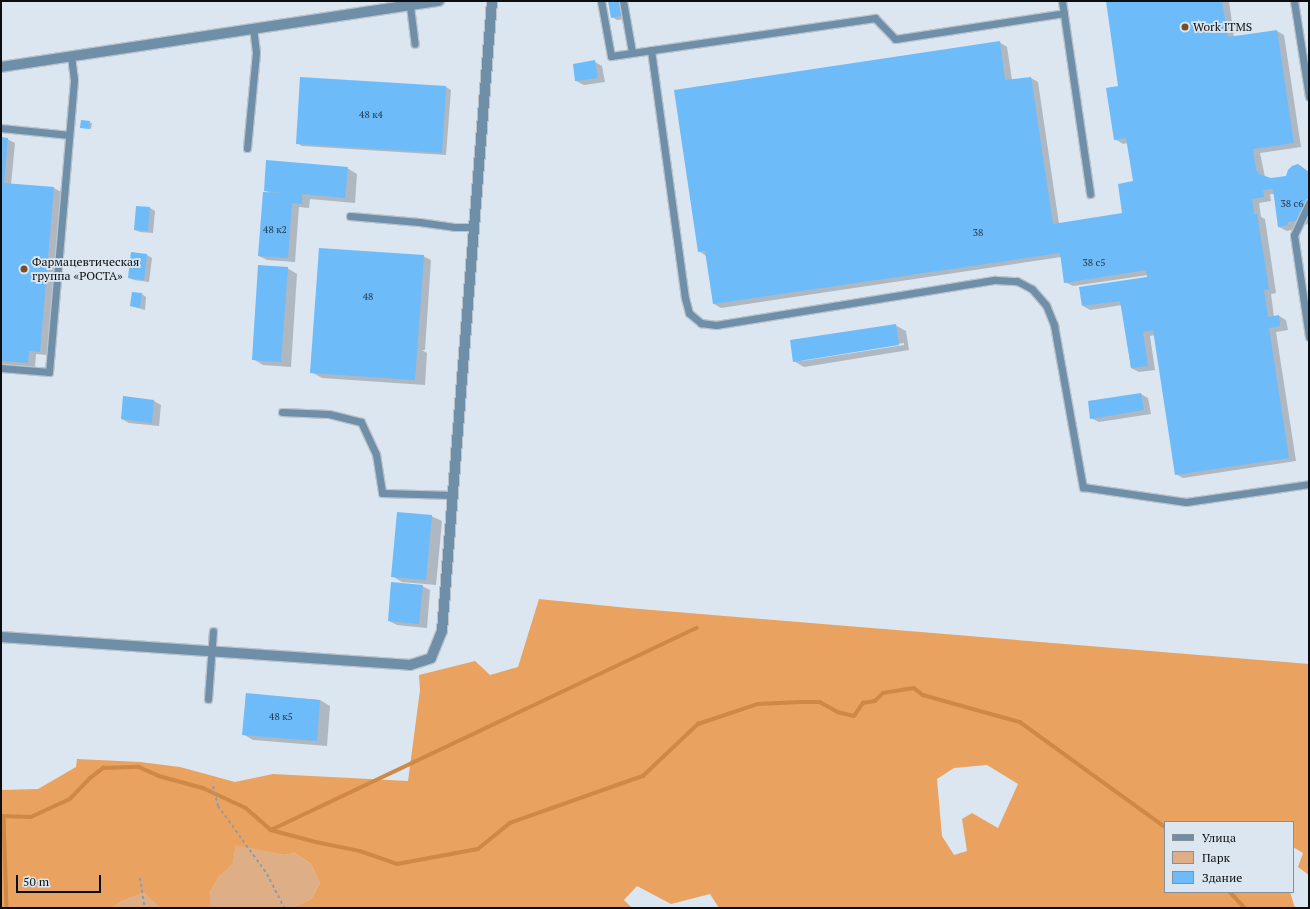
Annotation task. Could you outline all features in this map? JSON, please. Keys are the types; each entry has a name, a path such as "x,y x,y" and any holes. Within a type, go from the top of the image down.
{"street":[{"path":"1,67 440,1"},
{"path":"1,637 410,665 431,658 442,631 492,1"}],"lane":[{"path":"601,1 611,56 875,18 895,39 1064,13"},
{"path":"623,1 632,52"},
{"path":"1062,1 1090,194"},
{"path":"1294,1 1309,97"},
{"path":"410,6 415,44"},
{"path":"247,148 256,52 253,29"},
{"path":"650,50 685,298 689,313 701,323 716,325 995,280 1017,281 1032,289 1046,305 1054,325 1083,487 1186,502 1309,484"},
{"path":"1,368 48,372 74,80 70,57"},
{"path":"1,128 68,135"},
{"path":"1309,204 1294,236 1309,337"},
{"path":"350,216 419,222 454,227 474,227"},
{"path":"282,412 329,414 361,422 376,454 382,493 453,495"},
{"path":"208,699 213,631"}],"path":[{"path":"213,786 218,806 267,874 284,908"},
{"path":"140,878 145,908"}],"green space":[{"path":"236,844 283,855 295,853 311,864 320,883 311,899 292,908 210,908 210,892 219,877 233,864"},
{"path":"144,893 160,908 112,908 122,901"}],"shaded area":[{"path":"539,599 628,608 1309,664 1309,875 1298,867 1303,853 1294,848 1294,821 1164,821 1164,893 1290,893 1295,908 719,908 710,894 671,904 637,886 624,900 632,908 292,908 311,899 320,883 311,864 295,853 283,855 236,845 233,864 219,877 210,892 210,908 160,908 144,893 122,901 112,908 1,908 1,790 38,789 76,767 77,759 140,762 180,767 235,782 273,774 408,781 420,690 419,675 475,661 490,675 518,667","holes":["987,765 1018,784 998,828 972,813 962,819 967,851 954,855 942,836 937,779 954,768"]}],"building":[{"path":"608,1 619,1 621,16 611,18"},
{"path":"1106,1 1222,1 1228,37 1277,30 1294,143 1253,149 1256,169 1259,174 1271,178 1286,176 1288,170 1292,166 1298,164 1309,172 1309,219 1288,222 1288,225 1278,227 1273,189 1263,190 1264,197 1252,199 1254,214 1257,214 1269,289 1264,290 1268,317 1279,315 1280,326 1269,328 1289,458 1175,475 1153,330 1143,332 1148,366 1131,368 1120,301 1082,306 1079,287 1147,277 1146,270 1064,283 1060,253 713,304 705,251 698,252 674,90 1000,41 1005,80 1031,77 1053,224 1122,213 1118,184 1133,181 1126,138 1114,140 1106,88 1118,86"},
{"path":"595,60 598,78 575,81 573,64"},
{"path":"300,77 446,86 442,153 296,144"},
{"path":"81,120 90,121 89,129 80,128"},
{"name":"Фармацевтическая группа «РОСТА»","path":"1,137 8,138 4,183 54,187 40,352 29,351 28,363 1,361"},
{"path":"266,160 348,167 345,198 302,194 302,204 292,203 288,258 258,256 263,192 286,193 264,191"},
{"path":"136,206 150,207 148,231 134,230"},
{"path":"319,248 424,255 415,380 310,373"},
{"path":"131,252 147,254 144,280 128,278"},
{"path":"258,265 288,267 281,362 252,360"},
{"path":"132,292 142,293 140,308 130,306"},
{"path":"896,324 899,345 793,362 790,340"},
{"path":"1141,393 1144,410 1090,419 1088,401"},
{"path":"123,396 154,400 152,423 121,419"},
{"path":"397,512 432,515 426,580 391,577"},
{"path":"391,582 423,585 419,624 388,621"},
{"path":"246,693 320,700 317,741 242,735"}],"waterway":[{"path":"271,830 696,628"},
{"path":"1,816 31,817 70,799 89,779 103,768 139,767 159,776 203,788 246,808 271,830 316,842 360,851 397,864 478,849 510,823 643,776 698,724 758,704 820,702 838,712 854,716 863,703 875,701 883,693 914,688 923,695 1020,722 1164,826"},
{"path":"4,817 7,908"},
{"path":"1231,893 1245,908"}],"place":[{"name":"Work ITMS","path":"1185,27"},
{"name":"Фармацевтическая группа «РОСТА»","path":"24,269"}]}
